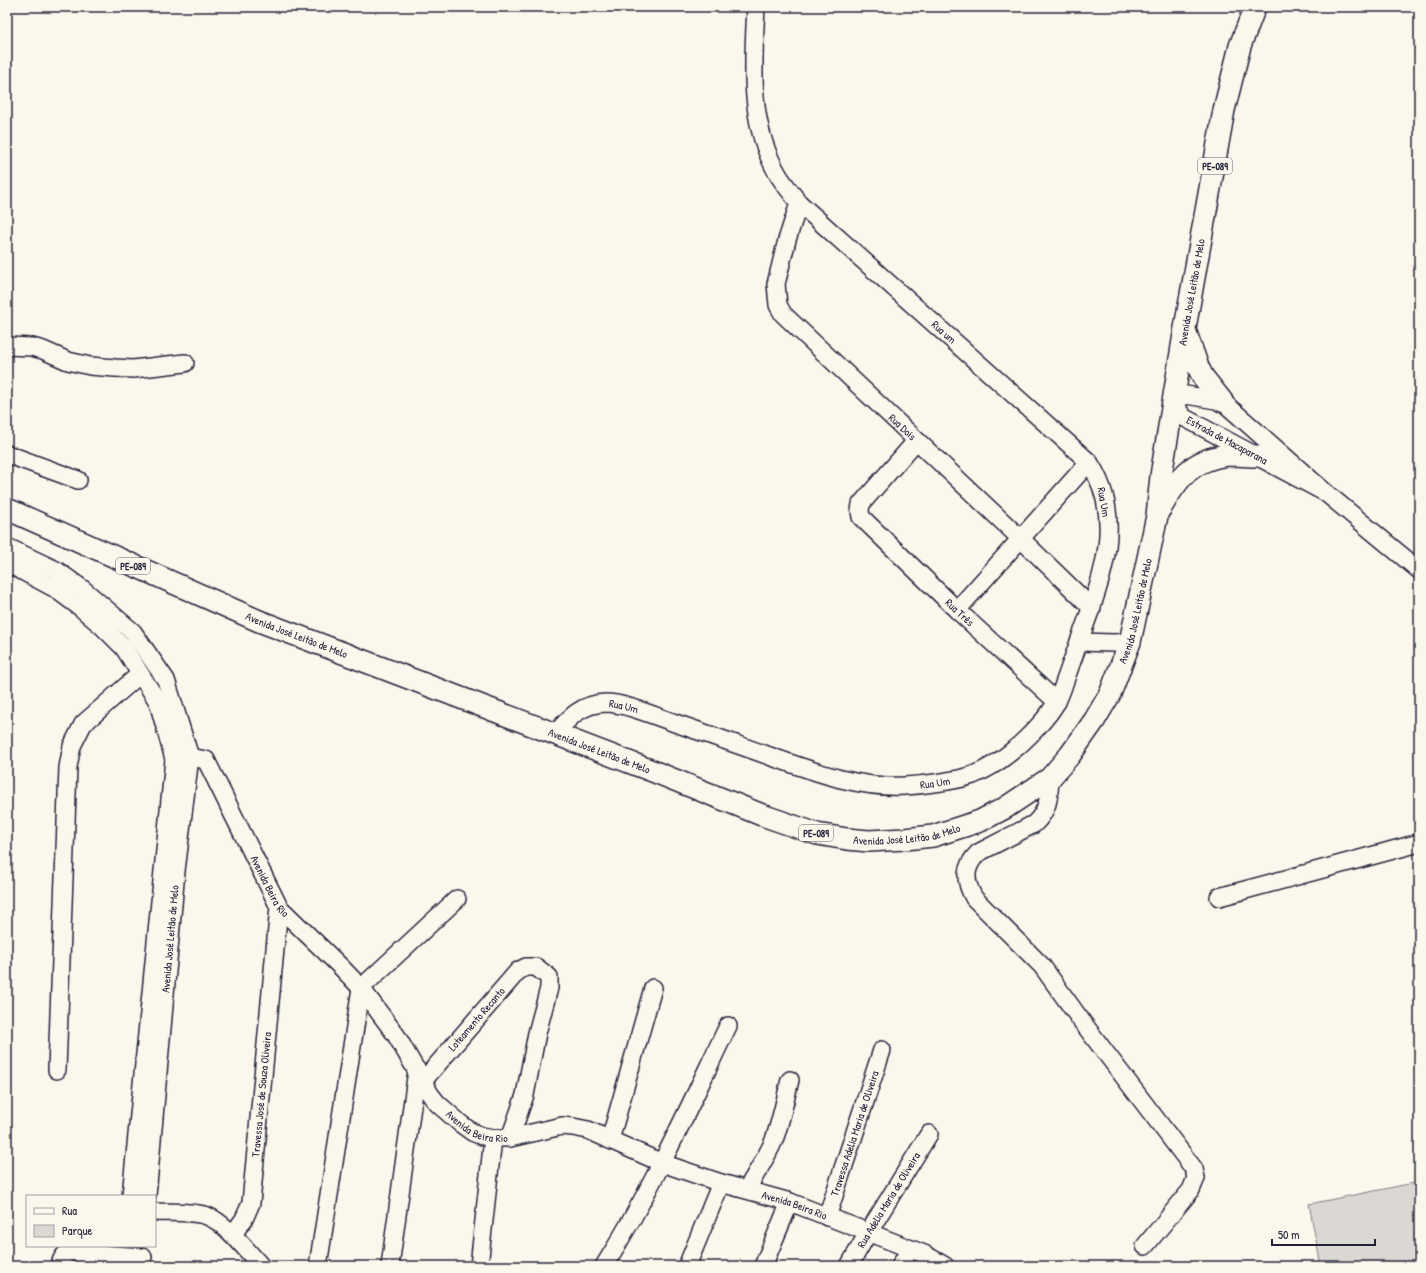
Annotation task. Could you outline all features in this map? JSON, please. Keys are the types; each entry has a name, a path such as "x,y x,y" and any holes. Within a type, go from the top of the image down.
{"main road":[{"name":"Avenida José Leitão de Melo","path":"7,509 259,622 655,772 762,815 817,834 869,841 905,839 933,836 980,821 1005,808 1050,778 1070,755 1094,721 1110,694 1130,642 1157,516 1161,476 1184,328 1224,110 1240,46 1255,7"},
{"path":"1184,328 1203,377 1222,401"},
{"path":"1157,516 1174,485 1194,466 1208,459 1222,456 1258,456"}],"street":[{"name":"Rua um","path":"756,7 753,69 757,121 765,147 779,176 799,203 1089,462"},
{"name":"Rua Dois","path":"799,203 787,240 776,284 776,300 780,310 1092,608"},
{"path":"7,346 32,347 68,361 90,366 133,369 185,364"},
{"path":"1173,402 1186,395 1222,401"},
{"name":"Estrada de Macaparana","path":"1222,401 1326,493 1419,570"},
{"name":"Estrada de Macaparana","path":"1173,402 1183,417 1326,493"},
{"name":"Rua Três","path":"916,441 861,504 861,515 864,520 957,610 1057,702"},
{"path":"7,454 78,480"},
{"path":"957,610 1089,462"},
{"name":"Rua Um","path":"555,734 572,714 596,704 617,704 816,772 853,782 884,786 904,786 932,783 972,775 987,768 1010,753 1028,738 1057,702 1092,608 1108,550 1108,517 1101,484 1097,474 1089,462"},
{"name":"Avenida José Leitão de Melo","path":"7,547 56,570 84,590 132,632 166,680 165,700 182,758 158,998 131,1195"},
{"name":"Avenida José Leitão de Melo","path":"7,563 54,588 92,618 124,648 140,674 165,700"},
{"path":"1079,642 1130,642"},
{"path":"57,1070 69,756 74,741 83,724 140,674"},
{"name":"Avenida Beira Rio","path":"182,758 204,759 207,761 279,907 341,966 361,988 396,1035 437,1103 472,1132 493,1138 510,1138 562,1126 588,1130 662,1163 721,1183 790,1202 924,1254 945,1266"},
{"path":"1050,778 1049,797 1041,818 1034,824 978,853 971,860 968,866 967,882 974,898 1042,966 1083,1023 1194,1169 1196,1178 1191,1190 1145,1246"},
{"path":"1219,897 1298,877 1419,843"},
{"path":"318,1266 361,988 458,899"},
{"name":"Travessa José de Souza Oliveira","path":"233,1234 248,1212 251,1203 279,907"},
{"name":"Loteamento Recanto","path":"420,1076 518,971 526,967 536,966 548,977 549,988 537,1033 525,1095 510,1138"},
{"path":"610,1140 654,988"},
{"name":"Avenida José Leitão de Melo","path":"147,1195 158,998"},
{"path":"604,1266 662,1163 728,1026"},
{"name":"Travessa Adelia Maria de Oliveira","path":"827,1217 882,1050"},
{"path":"390,1266 420,1076"},
{"path":"747,1190 773,1140 780,1120 790,1080"},
{"name":"Rua Adelia Maria de Oliveira","path":"849,1266 868,1232 929,1134"},
{"path":"479,1266 493,1138"},
{"path":"687,1266 721,1183"},
{"path":"763,1266 790,1202"},
{"path":"156,1212 198,1214 215,1219 233,1234 261,1266"},
{"path":"900,1266 910,1249"},
{"path":"60,1266 63,1257 70,1252 136,1256"}],"green space":[{"path":"1419,1182 1419,1266 1321,1266 1309,1204"}]}
